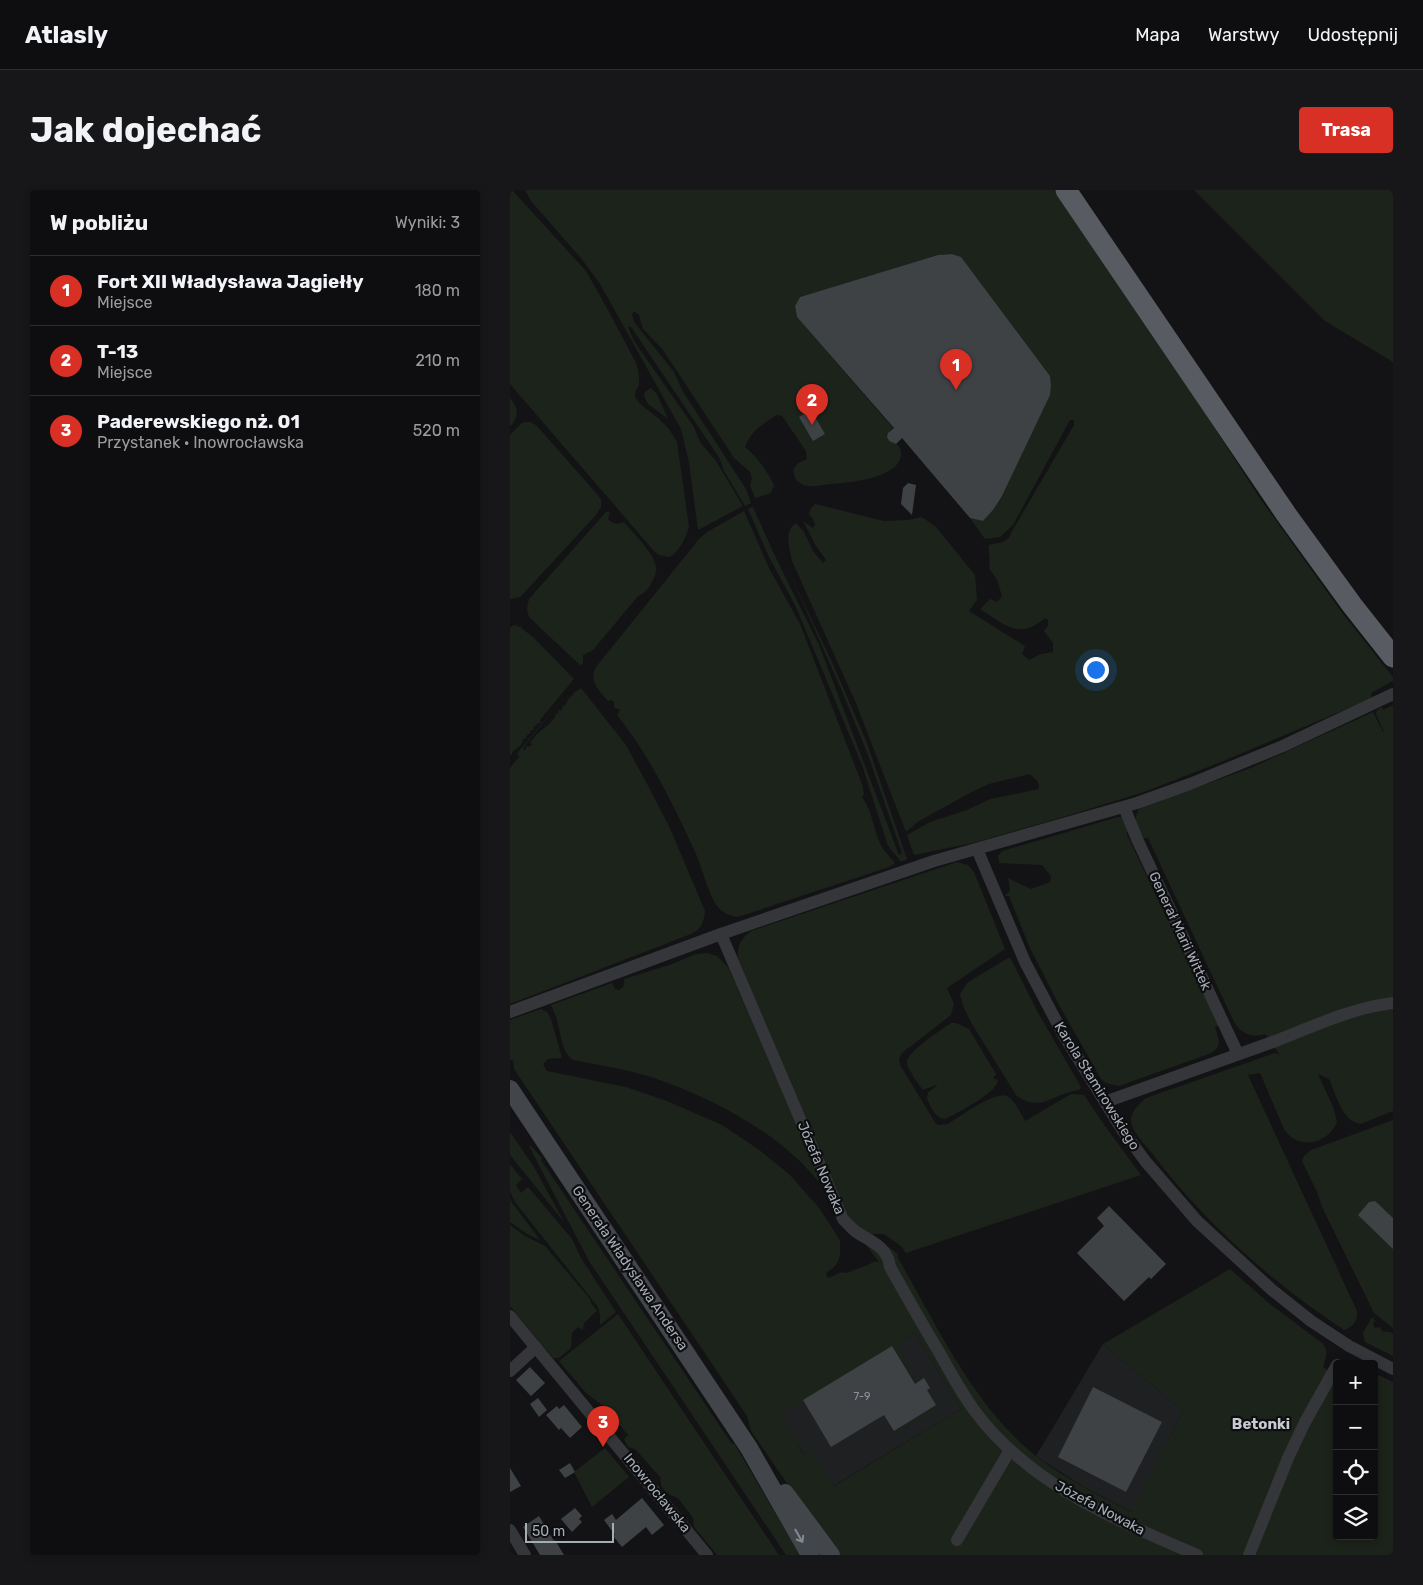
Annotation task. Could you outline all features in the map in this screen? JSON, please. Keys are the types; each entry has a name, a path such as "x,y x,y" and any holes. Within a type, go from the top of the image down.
{"highway":[{"path":"1066,190 1286,514 1352,606 1393,657"}],"main road":[{"name":"Generała Władysława Andersa","path":"510,1089 749,1448 810,1555"},
{"name":"Generała Władysława Andersa","path":"749,1448 831,1555"}],"street":[{"path":"510,1012 721,934 934,861 1124,807 1190,784 1283,746 1393,694"},
{"name":"Generał Marii Wittek","path":"1124,807 1137,839 1238,1054"},
{"name":"Karola Stamirowskiego","path":"977,849 1025,962 1063,1034 1122,1131 1146,1162 1197,1221 1272,1290 1311,1321 1349,1346 1393,1369"},
{"name":"Józefa Nowaka","path":"721,934 843,1219 856,1231 874,1241 888,1256 890,1267 964,1396 986,1425 1010,1450 1035,1471 1068,1494 1197,1555"},
{"path":"1104,1102 1346,1014 1372,1006 1393,1003"},
{"name":"Inowrocławska","path":"510,1316 707,1555"},
{"path":"1340,1360 1349,1346"},
{"path":"510,1371 536,1347"},
{"path":"1249,1555 1288,1458 1305,1422 1333,1372"},
{"path":"957,1540 1010,1450"},
{"path":"510,1530 525,1555"}],"shaded area":[{"path":"510,190 586,271 637,365 639,385 635,397 640,404 669,429 677,442 689,526 682,543 670,557 659,555 654,551 510,384"},
{"path":"525,190 1054,190 1207,416 1259,497 1343,614 1393,677 1393,681 1371,693 1372,697 1363,702 1221,762 1144,792 973,843 914,855 907,835 930,822 967,810 990,799 1039,789 1038,782 1030,774 989,784 919,821 906,832 855,701 792,561 788,536 796,523 804,532 813,551 823,563 826,560 816,546 803,521 813,528 815,525 809,514 815,504 884,521 908,520 922,517 936,527 975,575 977,600 969,611 1025,646 1022,654 1029,660 1041,654 1053,652 1053,643 1044,631 1048,626 1048,620 1045,618 1027,628 1011,628 980,609 990,599 997,602 1002,596 997,580 989,568 989,545 1005,541 1010,537 1074,425 1074,420 1070,420 1013,525 1000,537 985,539 970,518 983,521 1002,496 1049,395 1050,376 961,258 952,254 938,255 800,297 795,306 797,317 893,428 888,433 888,439 898,446 901,454 899,462 892,469 872,478 819,486 803,485 794,476 793,470 797,464 807,459 806,451 782,416 777,415 754,432 745,447 761,464 774,485 771,493 755,498 750,485 752,478 750,472 734,458 663,350 643,329 639,315 634,311 632,314 634,322 674,372 682,390 746,489 751,503 745,506 724,471 720,459 631,327 628,327 634,341 694,427 700,442 716,461 743,506 698,530 689,463 681,429 600,284 580,257 531,201"},
{"path":"1194,190 1393,190 1393,362 1325,321"},
{"path":"651,388 657,394 668,419 648,404 644,396 645,392"},
{"path":"510,398 515,405 517,416 510,426"},
{"path":"531,422 537,426 597,494 601,500 601,507 596,515 524,593 520,597 510,599 510,435 522,423"},
{"path":"753,507 819,645 899,855 902,853 868,755 791,576 832,662 867,743 907,859 901,862 888,846 862,765 796,607 769,557 748,509"},
{"path":"744,511 769,568 800,624 862,784 864,794 862,797 870,813 879,841 895,863 889,867 738,917 724,913 715,902 696,854 661,782 640,747 617,715 620,710 614,707 614,702 608,701 596,686 593,677 596,667 699,539 707,532"},
{"path":"606,512 610,512 608,519 610,521 617,524 624,522 638,537 654,561 656,571 648,589 638,596 593,650 583,655 583,664 580,665 530,618 527,611 528,604 529,599"},
{"path":"515,625 521,626 574,679 540,720 541,723 538,723 533,728 534,730 531,730 527,738 523,739 520,745 512,752 512,755 510,755 510,627"},
{"path":"581,688 626,745 647,784 669,826 705,911 704,919 700,928 691,934 510,1004 510,768 519,757 518,754 515,756 566,694 523,748 524,750 526,746 532,745 530,741 552,721 550,719 553,720 556,715 554,713 557,714 559,712 557,709 561,711 563,707 561,705 564,706 567,703 563,699 567,702 569,699 567,697 571,698 575,694 572,694"},
{"path":"1393,705 1393,1111 1361,1124 1354,1122 1344,1113 1329,1079 1318,1074 1334,1109 1337,1123 1320,1140 1304,1142 1290,1136 1284,1129 1260,1073 1248,1075 1357,1311 1355,1323 1344,1330 1290,1292 1240,1249 1193,1202 1138,1137 1133,1128 1131,1119 1133,1113 1146,1098 1275,1053 1280,1055 1265,1034 1255,1036 1247,1034 1240,1030 1234,1022 1148,838 1143,838 1139,831 1136,824 1136,816 1139,809 1253,767 1373,712 1384,732 1376,714 1377,710 1382,707 1383,710"},
{"path":"1122,817 1128,828 1127,835 1218,1025 1215,1028 1219,1043 1216,1049 1209,1054 1119,1086 1106,1083 1101,1079 1059,1005 1029,946 1009,896 1005,896 1010,890 1008,878 1031,889 1050,882 1051,876 1042,865 999,863 998,856 1002,851"},
{"path":"957,862 968,865 974,872 1005,949 947,988 954,1004 951,1015 902,1053 899,1059 900,1065 936,1124 939,1125 948,1124 986,1101 1001,1095 1007,1096 1013,1101 1025,1121 1071,1094 1084,1095 1141,1175 906,1253 901,1246 884,1234 868,1234 851,1222 739,961 738,948 744,937 751,931"},
{"path":"707,953 717,956 728,967 820,1179 818,1181 802,1163 783,1147 742,1118 720,1106 674,1085 651,1077 622,1069 573,1060 566,1052 557,1018 551,1005 612,983 615,989 619,990 624,986 624,979 672,964 696,954"},
{"path":"1010,957 1036,1009 1081,1087 1079,1090 1040,1103 1032,1103 1016,1095 972,1024 963,1006 960,994 968,982"},
{"path":"541,1009 547,1012 551,1019 562,1058 548,1059 543,1064 547,1071 626,1087 667,1101 722,1125 758,1149 789,1174 820,1209 840,1241 838,1262 826,1273 828,1278 875,1261 879,1262 867,1246 869,1244 889,1247 899,1255 897,1256 942,1336 975,1389 1014,1436 1036,1456 1059,1472 1131,1512 1183,1411 1103,1344 1230,1269 1270,1304 1322,1343 1326,1351 1323,1367 1333,1373 1333,1540 1378,1540 1378,1375 1393,1382 1393,1555 836,1555 751,1431 747,1416 514,1069 513,1060 510,1060 510,1020","holes":["915,1333 961,1409 834,1486 810,1448 810,1452 803,1454 782,1418 783,1414 795,1404 893,1346 914,1380 916,1380 903,1359 905,1357 898,1346 904,1342 903,1340"]},
{"path":"951,1023 956,1023 969,1029 996,1074 993,1078 998,1080 991,1091 945,1119 936,1115 927,1099 928,1092 937,1086 923,1090 911,1073 907,1063 908,1058 918,1047"},
{"path":"1393,1120 1393,1328 1374,1313 1323,1209 1302,1161 1304,1156 1311,1150"},
{"path":"510,1132 534,1167 564,1222 510,1155"},
{"path":"530,1145 542,1158 541,1160 732,1444 734,1443 800,1555 786,1555 589,1261"},
{"path":"510,1164 522,1179 516,1185 521,1193 528,1187 572,1239 581,1258 616,1312 600,1325 598,1307 515,1202 510,1191"},
{"path":"510,1199 540,1240 527,1234 510,1222"},
{"path":"510,1225 525,1236 545,1246 590,1299 597,1311 584,1323 583,1330 578,1327 572,1333 571,1348 559,1358 553,1358 510,1306"},
{"path":"618,1314 779,1555 717,1555 694,1527 693,1518 678,1498 666,1493 661,1485 661,1478 635,1449 628,1447 624,1439 628,1435 606,1408 586,1393 559,1361"},
{"path":"1372,1317 1375,1321 1373,1324 1375,1328 1380,1327 1383,1332 1393,1334 1393,1356 1365,1342 1363,1333"},
{"path":"915,1333 961,1409 828,1489 777,1415"},
{"path":"1103,1344 1183,1411 1132,1512 1084,1487 1036,1456"},
{"path":"941,1403 937,1410 895,1434 894,1432"},
{"path":"605,1448 629,1477 592,1507 574,1472"}],"building":[{"path":"952,254 961,257 1050,376 1050,395 1002,496 983,521 970,518 902,438 896,444 889,441 888,433 894,428 797,317 795,306 800,297 938,255"},
{"path":"811,410 825,434 813,441 799,417"},
{"path":"908,483 916,485 912,515 901,504 903,488"},
{"path":"1375,1201 1393,1218 1393,1249 1358,1215 1369,1202"},
{"path":"1109,1206 1166,1264 1124,1301 1077,1253 1104,1226 1097,1218"},
{"path":"892,1346 915,1384 924,1378 930,1388 927,1390 936,1405 894,1431 884,1415 831,1447 803,1400"},
{"path":"530,1367 545,1383 531,1396 516,1380"},
{"path":"1093,1387 1162,1422 1126,1492 1058,1457"},
{"path":"538,1398 547,1410 539,1417 530,1404"},
{"path":"564,1405 582,1427 570,1438 561,1428 559,1430 546,1415 557,1406 559,1409"},
{"path":"570,1463 575,1472 565,1478 559,1470"},
{"path":"510,1468 521,1486 510,1492"},
{"path":"642,1498 664,1525 652,1535 646,1527 622,1547 604,1520 612,1514 616,1520"},
{"path":"575,1508 582,1516 579,1519 582,1522 572,1532 561,1519"},
{"path":"539,1516 564,1555 540,1555 523,1527"}],"place":[{"name":"Fort XII Władysława Jagiełły","path":"956,390"},
{"name":"T-13","path":"812,425"},
{"name":"Paderewskiego nż. 01","path":"603,1447"}],"district":[{"name":"Betonki","path":"1261,1424"}]}
